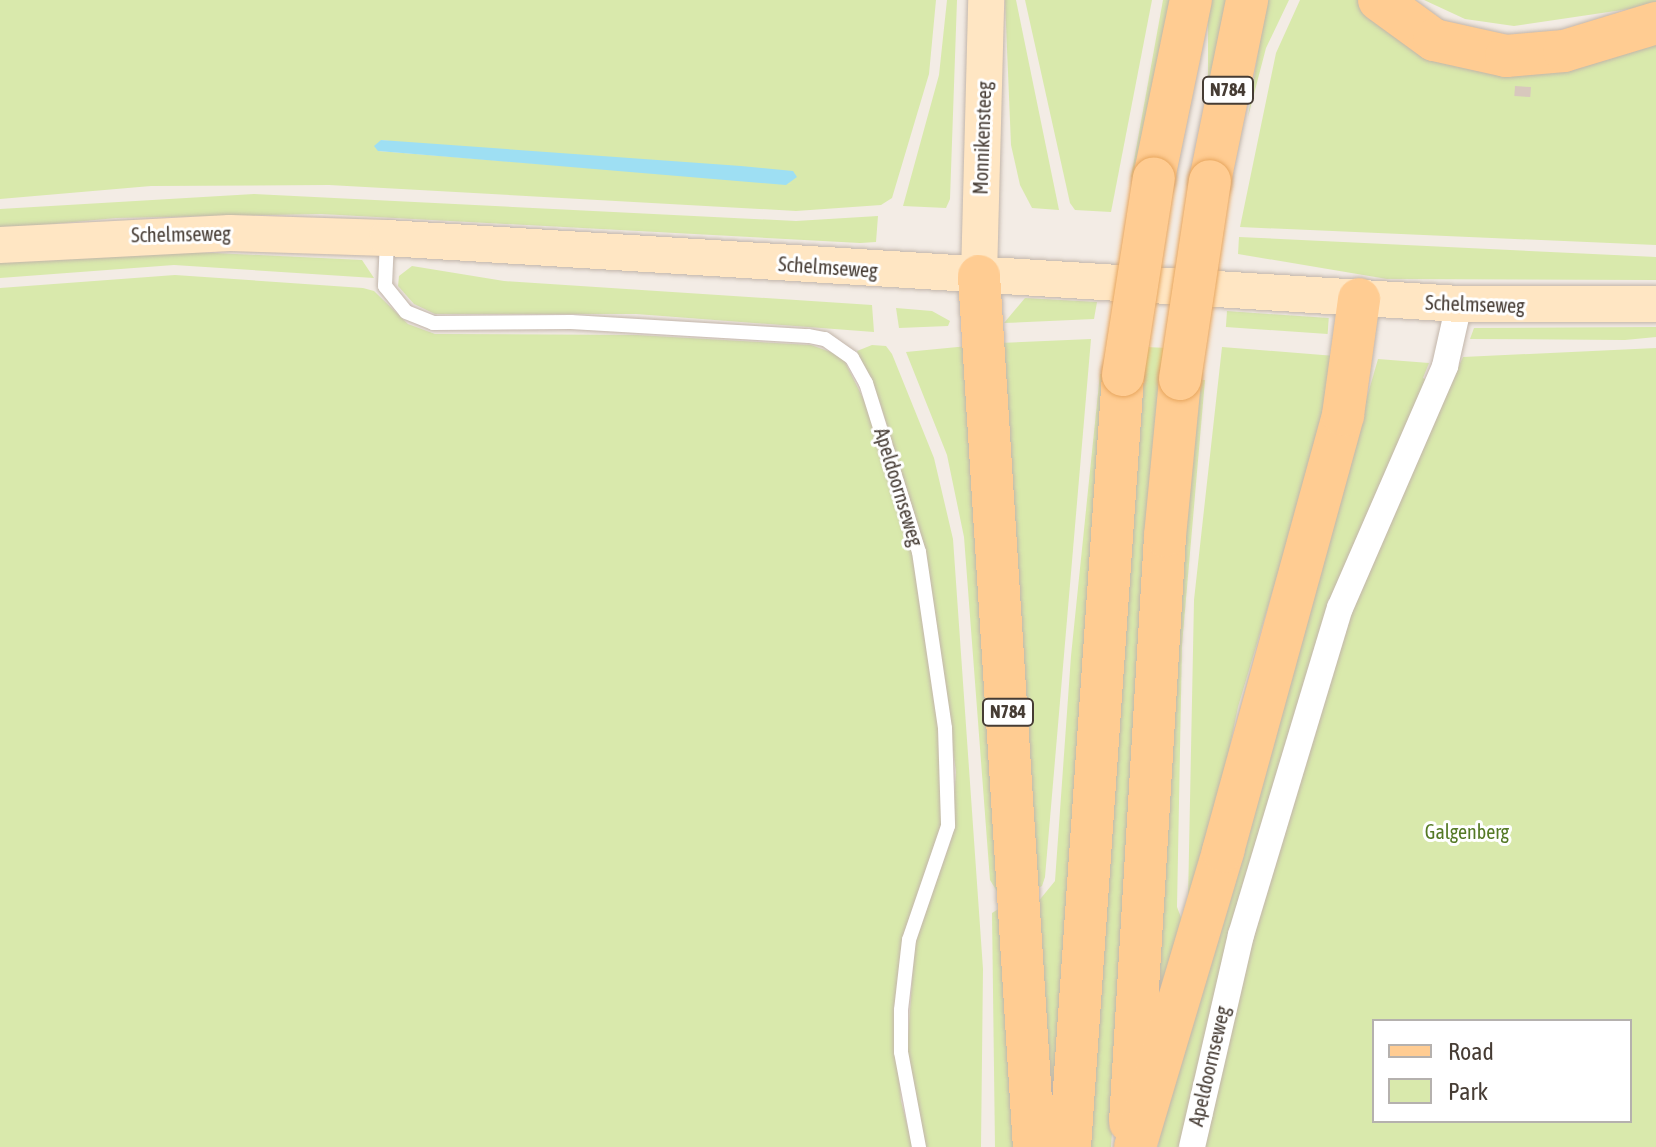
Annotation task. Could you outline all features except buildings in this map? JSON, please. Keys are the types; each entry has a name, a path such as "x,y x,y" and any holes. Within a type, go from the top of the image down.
{"main road":[{"name":"Monnikensteeg","path":"979,276 986,0"},
{"name":"N784","path":"1070,1147 1123,375 1154,178 1191,0"},
{"name":"N784","path":"1132,1147 1165,536 1180,379 1210,181 1247,0"},
{"path":"1379,0 1434,40 1506,56 1564,51 1656,23"},
{"name":"Schelmseweg","path":"0,245 230,233 387,238 1359,299 1459,304 1656,304"},
{"name":"N784","path":"979,276 1034,1147"},
{"name":"N784","path":"1132,1147 1223,851 1343,415 1359,299"}],"street":[{"name":"Apeldoornseweg","path":"1192,1147 1241,935 1340,608 1445,366 1459,304"}],"lane":[{"name":"Apeldoornseweg","path":"387,238 385,286 406,312 433,323 584,322 809,336 825,339 852,358 866,383 919,552 944,714 948,826 909,940 901,1010 901,1052 919,1147"}],"green space":[{"path":"0,0 936,0 929,74 892,198 881,205 796,211 329,185 151,186 0,199","holes":["381,140 793,184 378,151"]},
{"path":"947,0 957,0 950,199 946,208 903,206 939,75"},
{"path":"1005,0 1016,0 1059,210 1032,208 1020,185 1011,145"},
{"path":"1025,0 1152,0 1111,212 1075,210 1070,203"},
{"path":"1163,0 1175,0 1140,177 1131,177"},
{"path":"1208,0 1232,0 1232,180 1208,180"},
{"path":"1266,0 1289,0 1266,48 1248,117"},
{"path":"1300,0 1363,0 1410,39 1656,35 1656,245 1240,227 1276,53"},
{"path":"1424,0 1656,0 1656,5 1514,26 1465,19"},
{"path":"254,194 796,221 878,216 876,242 860,243 321,214 116,218 0,229 0,209"},
{"path":"1239,237 1656,257 1656,280 1387,279 1238,254"},
{"path":"174,251 362,260 374,278 174,265 0,278 0,260"},
{"path":"412,266 504,281 872,305 874,332 636,314 435,314 414,304 398,286 399,276"},
{"path":"175,275 363,288 374,291 408,324 435,334 637,335 811,345 842,356 867,406 913,554 939,729 942,825 902,940 894,1010 901,1101 913,1147 0,1147 0,288"},
{"path":"1025,298 1097,302 1094,319 1004,323"},
{"path":"896,308 932,311 950,321 948,326 899,328"},
{"path":"1227,311 1329,318 1328,334 1226,327"},
{"path":"1656,327 1656,337 1625,340 1470,339 1474,328"},
{"path":"1091,339 1045,877 1042,886 1031,892 999,343"},
{"path":"872,345 886,346 892,354 934,458 953,539 983,969 981,1147 925,1147 907,1052 915,940 951,840 956,772 926,551 880,403 857,351"},
{"path":"968,346 998,893 990,880 964,537 947,455 906,352"},
{"path":"1146,347 1167,348 1111,1147 1086,1147"},
{"path":"1222,347 1335,356 1326,412 1238,707 1220,794 1188,901 1194,600"},
{"name":"Galgenberg","path":"1656,348 1656,1147 1158,1147 1171,1077 1378,359 1429,363 1423,378 1429,381 1348,610 1463,357"},
{"path":"1100,374 1109,374 1057,1147 1045,1147 1037,903 1055,881 1071,656"},
{"path":"1193,380 1205,380 1182,645 1177,907 1182,920 1150,1073"},
{"path":"1000,908 1020,1147 995,1147 992,913"}],"water":[{"path":"381,140 741,166 793,171 797,177 786,185 378,151 374,146"}]}
